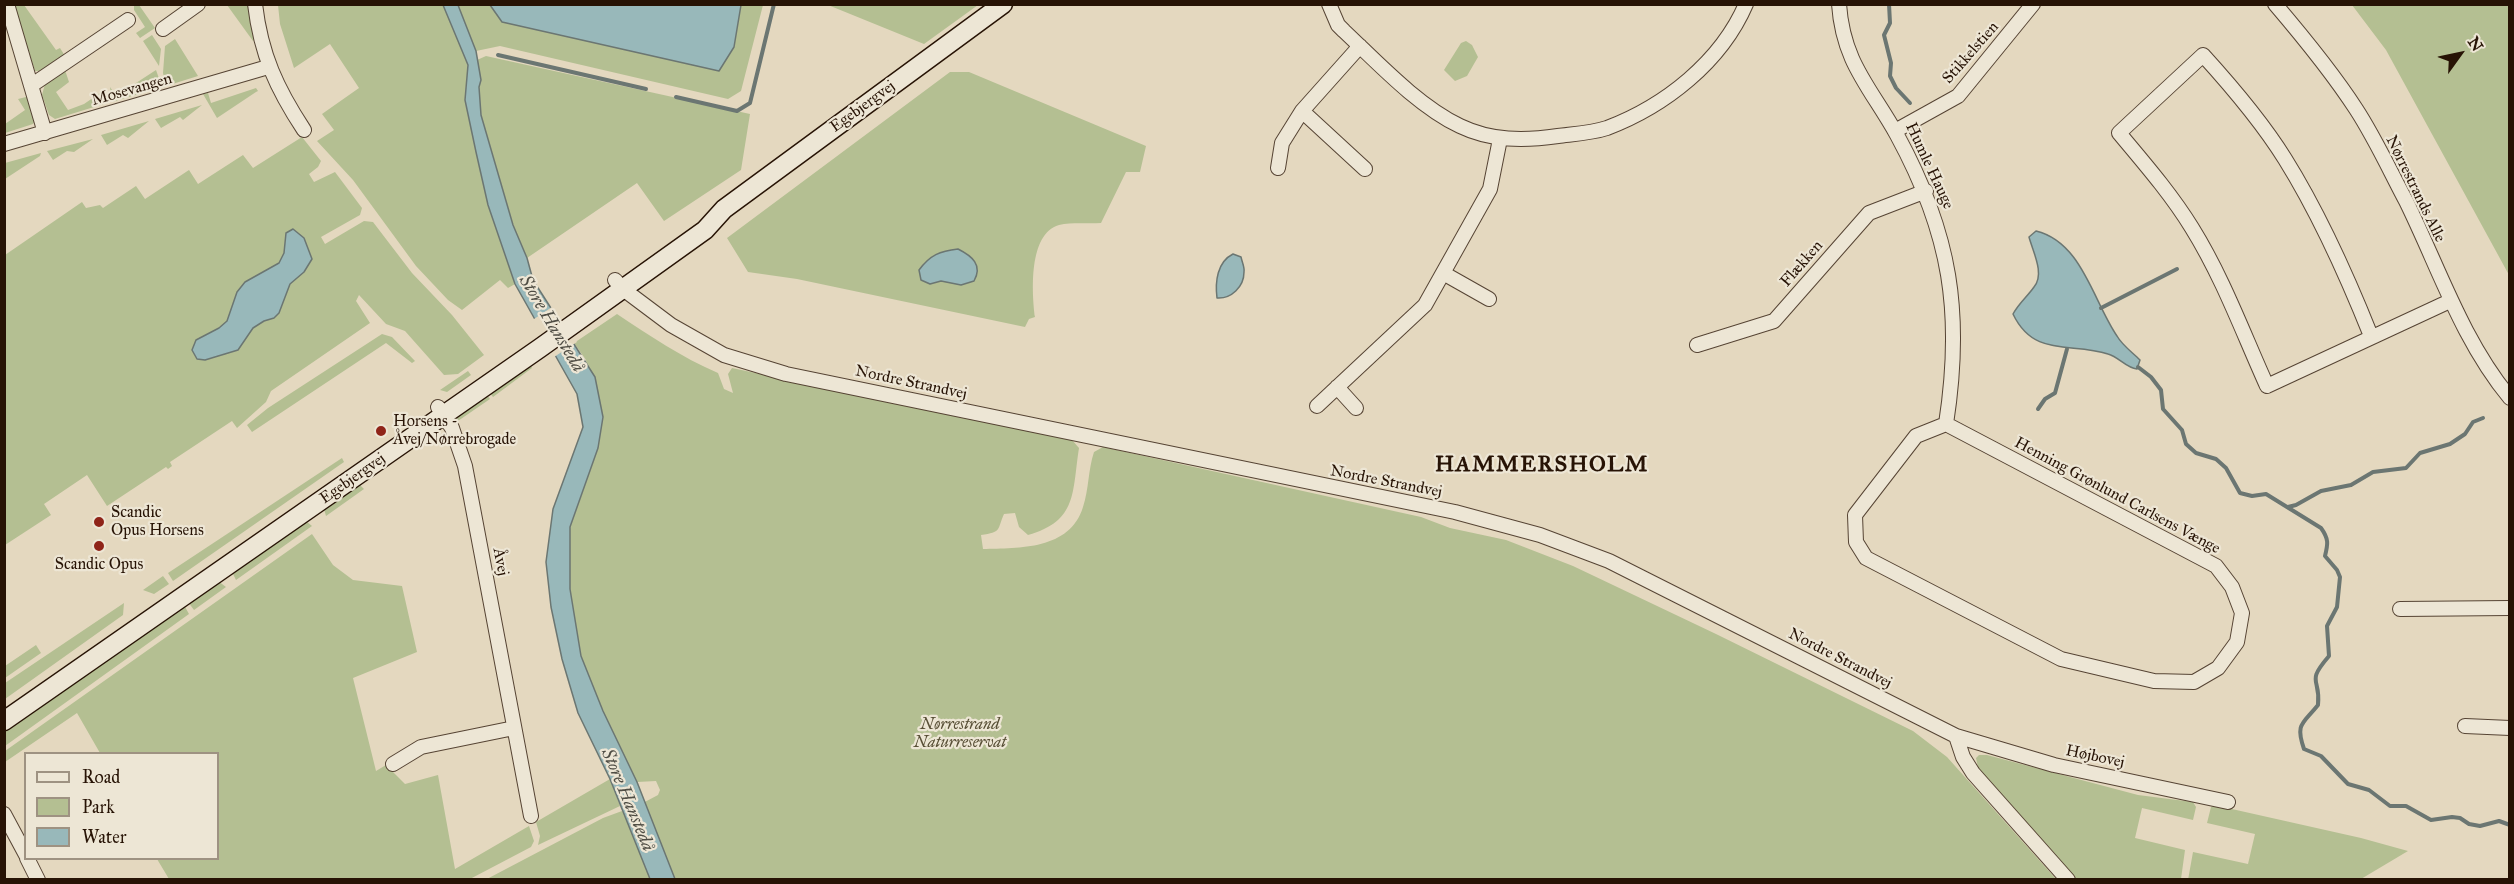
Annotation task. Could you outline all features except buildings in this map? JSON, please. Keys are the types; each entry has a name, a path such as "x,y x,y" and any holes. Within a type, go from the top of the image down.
{"street":[{"path":"6,4 9,27 32,85 45,133"},
{"path":"163,29 198,4"},
{"path":"255,4 268,67 283,98 304,130"},
{"name":"Egebjergvej","path":"4,721 573,316 705,230 723,208 1003,4"},
{"path":"1329,4 1338,25 1434,110 1461,126 1500,139 1534,140 1605,129 1638,114 1672,94 1704,66 1741,17 1746,4"},
{"name":"Humle Hauge","path":"1839,4 1846,46 1856,70 1895,131 1926,191 1947,259 1953,304 1954,349 1946,424"},
{"name":"Stikkelstien","path":"1895,131 1958,96 2033,4"},
{"name":"Nørrestrands Alle","path":"2275,4 2306,41 2357,110 2406,202 2450,301 2474,345 2510,398"},
{"path":"32,85 128,20"},
{"path":"1278,168 1282,143 1302,111 1360,46"},
{"path":"2372,336 2325,232 2285,159 2236,91 2203,55 2119,133 2153,173 2192,228 2216,271 2267,386 2450,301"},
{"name":"Mosevangen","path":"4,144 268,67"},
{"path":"1302,111 1365,169"},
{"path":"1317,406 1425,305 1490,189 1500,139"},
{"name":"Flækken","path":"1697,345 1774,321 1869,213 1926,191"},
{"path":"1443,273 1489,299"},
{"name":"Nordre Strandvej","path":"619,284 671,325 724,355 786,374 1455,513 1540,535 1609,561 1956,736"},
{"path":"1337,387 1356,408"},
{"name":"Egebjergvej","path":"4,707 441,411"},
{"name":"Åvej","path":"441,411 452,428 465,466 531,816"},
{"name":"Henning Grønlund Carlsens Vænge","path":"1946,424 2216,566 2232,587 2242,613 2237,642 2218,668 2194,682 2154,681 2061,659 1866,558 1856,542 1855,515 1916,436 1946,424"},
{"path":"2400,609 2510,608"},
{"path":"2465,726 2510,728"},
{"path":"393,764 421,747 514,728"},
{"path":"1956,736 1963,757 1973,772 2068,879"},
{"name":"Højbovej","path":"1956,736 2054,765 2228,802"},
{"path":"4,814 24,853"},
{"path":"28,860 38,879"}],"green space":[{"path":"14,5 24,5 56,50 60,48 65,56 42,71 35,71"},
{"path":"134,5 139,5 155,28 140,38 136,33 145,27 134,10"},
{"path":"227,5 250,5 256,38 253,41"},
{"path":"278,5 443,5 468,65 465,100 476,152 488,205 515,284 508,288 500,280 462,310 448,300 416,266 353,180 317,141 334,130 322,114 359,88 330,44 294,68 280,24"},
{"path":"458,5 490,5 502,22 734,47 741,5 763,5 741,91 728,99 500,46 476,51"},
{"path":"828,5 978,5 924,44"},
{"path":"2352,5 2509,5 2509,275 2386,50"},
{"path":"152,35 161,49 159,66 143,41"},
{"path":"175,39 198,76 166,86 163,73 165,46"},
{"path":"1466,41 1472,45 1478,57 1467,76 1455,81 1444,70 1461,43"},
{"path":"486,56 750,114 741,170 664,221 637,183 527,258 513,225 481,115 479,87 481,80 477,60"},
{"path":"65,70 69,82 56,92 68,110 84,104 106,89 107,103 55,119 49,115 42,95 45,84"},
{"path":"156,70 162,87 112,102 110,87 116,96"},
{"path":"950,72 969,72 1146,146 1140,172 1126,172 1101,223 1059,225 1049,231 1042,240 1034,265 1035,317 1029,319 1025,327 797,279 748,272 727,238"},
{"path":"256,88 258,91 217,118 203,94 208,93 211,103"},
{"path":"30,96 36,119 33,124 5,133 5,124 25,110 18,99"},
{"path":"202,105 183,120 180,117 161,128 155,119"},
{"path":"149,121 128,138 123,135 107,145 101,135"},
{"path":"302,137 321,161 318,167 309,174 314,182 335,172 362,208 360,215 321,237 325,244 364,221 373,222 412,273 452,315 484,355 458,374 444,375 405,331 386,324 359,295 356,301 370,323 271,391 266,402 237,428 232,421 170,462 172,466 168,469 166,467 107,506 87,475 44,504 51,515 5,545 5,255 82,202 86,208 100,205 103,208 136,186 145,199 189,170 198,184 243,155 253,168"},
{"path":"93,139 74,152 67,151 53,160 47,151"},
{"path":"41,153 40,156 5,179 5,163"},
{"name":"Nørrestrand Naturreservat","path":"617,314 678,353 718,373 724,389 733,393 728,374 732,368 1072,440 1079,448 1073,491 1064,513 1056,522 1028,535 1019,527 1015,513 1004,514 996,531 981,535 983,549 1042,544 1067,532 1083,507 1094,452 1103,447 1421,517 1450,528 1506,540 1573,566 1913,731 1947,757 2056,879 485,880 603,818 622,811 624,813 658,795 660,790 656,781 637,782 603,711 581,656 570,589 570,527 598,448 586,360 574,343"},
{"path":"382,334 392,337 415,361 412,363 386,343 252,432 247,425 268,408"},
{"path":"530,364 532,368 493,397 490,393"},
{"path":"468,371 471,375 447,392 440,390"},
{"path":"487,395 490,399 455,423 455,417"},
{"path":"342,458 344,462 173,581 168,573"},
{"path":"359,484 364,489 326,516 324,509"},
{"path":"306,521 312,526 236,580 232,572"},
{"path":"312,534 333,565 353,580 402,586 417,652 353,678 376,771 386,765 405,784 438,775 455,869 529,826 534,841 531,847 470,879 169,879 158,860 219,860 219,752 99,752 77,713 5,762 5,751"},
{"path":"163,576 169,584 154,594 143,590"},
{"path":"218,581 226,587 194,610 188,602"},
{"path":"124,603 123,615 5,699 5,683"},
{"path":"184,605 189,614 5,746 5,730"},
{"path":"36,645 41,653 5,678 5,666"},
{"path":"1979,755 1987,755 2138,795 2193,802 2196,807 2193,820 2142,808 2135,838 2185,850 2181,879 2075,879 1979,772 1976,758"},
{"path":"610,779 620,806 538,845 540,836 536,822"},
{"path":"2214,805 2361,838 2408,851 2361,879 2188,880 2193,852 2248,864 2255,834 2207,823 2211,807"}],"water":[{"name":"Store Hanstedå","path":"443,5 458,5 476,51 481,80 479,87 481,115 513,225 527,258 533,280 595,377 603,417 598,448 570,527 570,589 581,656 603,711 637,782 675,879 650,879 610,779 578,713 562,659 551,607 546,562 553,509 583,427 577,394 515,284 488,205 476,152 465,100 468,65"},
{"path":"490,5 741,5 734,47 719,71 502,22"},
{"path":"293,229 304,238 312,259 304,272 290,284 279,313 274,318 253,328 238,350 205,360 197,359 192,350 196,340 227,321 237,292 245,282 279,263 284,253 286,233"},
{"path":"2036,231 2052,237 2076,260 2119,339 2140,360 2137,369 2129,367 2108,354 2043,343 2022,328 2013,314 2037,282 2037,263 2029,237"},
{"path":"958,249 968,255 977,266 974,281 961,285 941,281 930,284 921,280 919,270 931,257"},
{"path":"1233,254 1241,257 1244,270 1242,283 1232,294 1217,298 1216,286 1220,267"}],"pier":[{"path":"552,307 577,342 554,357 531,321"}],"waterway":[{"path":"676,97 737,111 750,103 774,4"},
{"path":"1889,4 1890,23 1884,35 1891,63 1890,76 1896,88 1910,103"},
{"path":"498,55 646,89"},
{"path":"2101,308 2177,269"},
{"path":"2038,409 2045,399 2055,393 2067,349"},
{"path":"2138,367 2151,377 2161,390 2163,409 2182,430 2186,444 2196,453 2216,459 2226,468 2240,493 2252,496 2266,494 2321,528 2327,539 2325,556 2340,577 2337,607 2327,626 2329,656 2316,676 2318,705 2302,724 2300,734 2304,749 2321,756 2348,784 2369,790 2390,806 2406,806 2431,820 2452,817 2480,826 2499,821 2510,825"},
{"path":"2288,507 2321,491 2351,485 2373,472 2406,468 2420,453 2450,444 2465,434 2473,422 2483,418"}],"place":[{"name":"Horsens - Åvej/Nørrebrogade","path":"381,431"},
{"name":"Scandic Opus Horsens","path":"99,522"},
{"name":"Scandic Opus","path":"99,546"}],"district":[{"name":"HAMMERSHOLM","path":"1542,466"}]}
